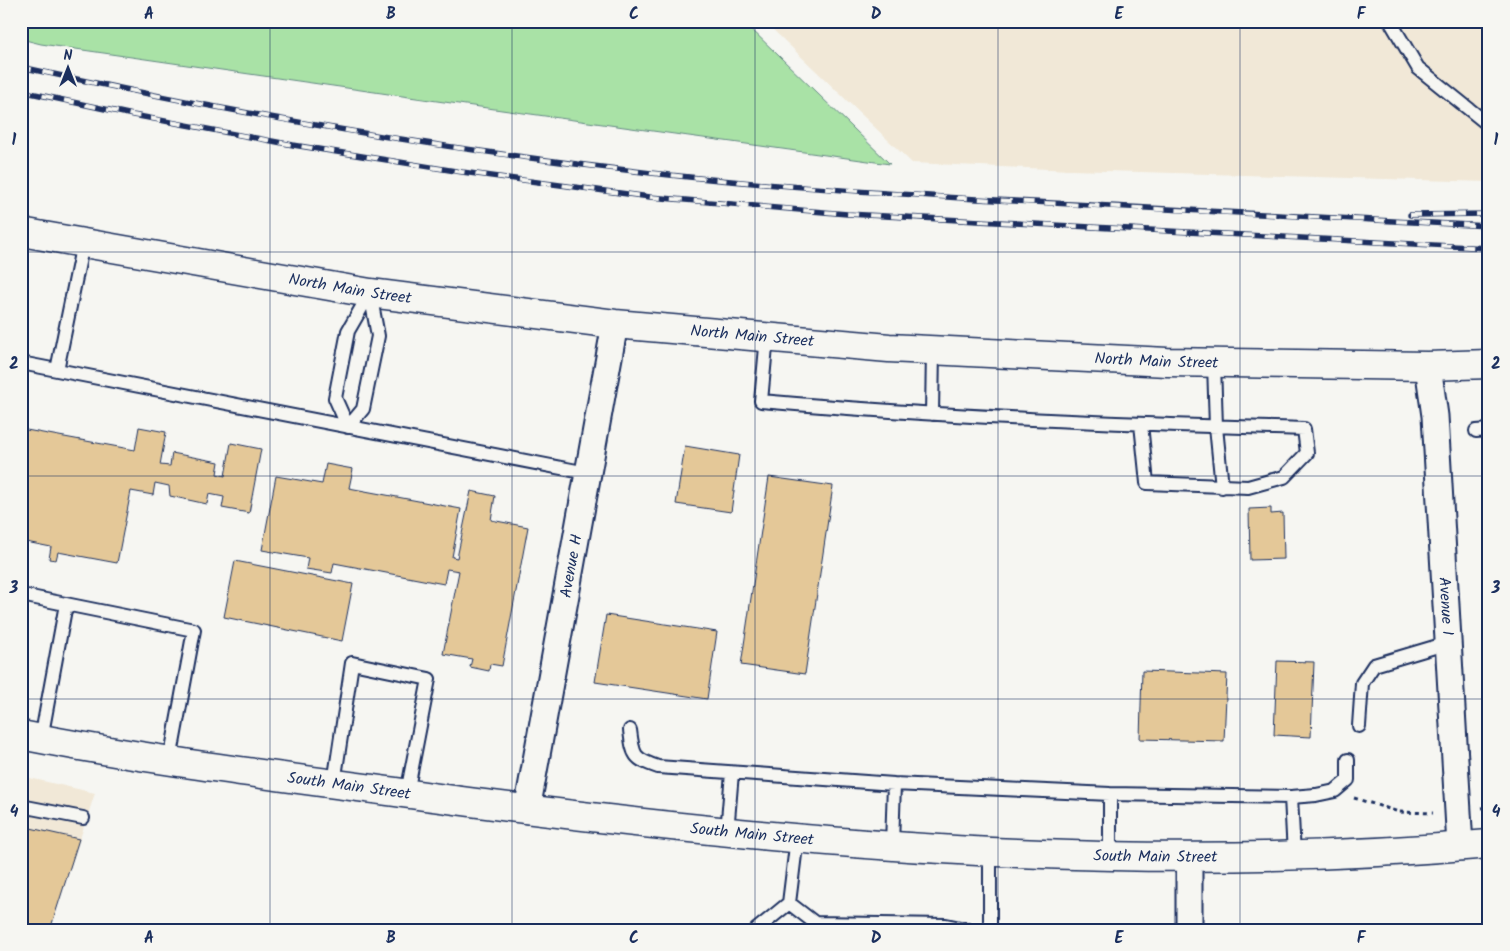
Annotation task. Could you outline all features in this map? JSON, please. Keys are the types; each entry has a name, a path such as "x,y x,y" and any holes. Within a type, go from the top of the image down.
{"highway":[{"name":"North Main Street","path":"21,232 370,293 615,324 933,350 1166,362 1428,366 1489,364"},
{"name":"South Main Street","path":"31,737 170,760 527,810 727,832 892,845 990,852 1189,857 1294,855 1489,844"}],"street":[{"name":"Avenue H","path":"527,810 615,324"},
{"name":"Avenue I","path":"1428,366 1435,416 1460,846"},
{"path":"1189,857 1190,930"}],"lane":[{"path":"1390,21 1418,68 1485,122 1489,122"},
{"path":"57,370 83,243"},
{"path":"348,426 363,409 378,336 370,293"},
{"path":"348,426 335,398 348,331 370,293"},
{"path":"767,336 760,401 1030,420 1304,428 1307,453 1284,477 1248,488 1147,483 1141,424"},
{"path":"932,414 933,350"},
{"path":"21,363 587,473"},
{"path":"1214,363 1216,426 1222,487"},
{"path":"1476,430 1489,430"},
{"path":"21,595 194,630 170,760"},
{"path":"31,737 66,604"},
{"path":"1359,726 1362,683 1374,665 1448,643"},
{"path":"334,783 352,664 429,679 407,794"},
{"path":"630,730 632,749 640,761 658,767 894,784 1110,794 1316,796 1335,791 1348,780 1348,760"},
{"path":"727,832 732,773"},
{"path":"892,845 894,784"},
{"path":"1110,794 1110,855"},
{"path":"1291,797 1294,855"},
{"path":"21,806 83,818"},
{"path":"756,930 789,903 797,838"},
{"path":"990,852 990,930"},
{"path":"789,903 815,926 946,925 970,930"}],"path":[{"path":"1335,791 1399,812 1422,814 1489,808"}],"shaded area":[{"path":"764,21 1489,21 1489,182 1071,170 912,163"},
{"path":"21,776 95,793 50,930 21,930"}],"green space":[{"path":"21,21 743,21 890,164 41,44 21,39"}],"building":[{"path":"139,427 166,432 160,465 170,466 172,453 219,462 217,474 225,476 231,443 261,449 249,513 222,508 224,497 209,494 207,504 170,496 169,486 155,483 153,495 131,491 117,563 58,552 56,560 49,559 51,547 21,541 21,429 135,450"},
{"path":"685,446 739,455 731,512 676,504"},
{"path":"326,464 353,469 349,488 461,509 452,557 457,558 471,491 495,496 491,520 528,527 502,666 490,664 489,671 470,667 472,659 443,654 459,571 447,569 444,584 334,563 332,573 306,569 308,558 262,550 276,476 322,484"},
{"path":"769,477 833,486 805,674 741,665"},
{"path":"1271,508 1271,514 1283,513 1284,559 1250,560 1249,509"},
{"path":"235,561 353,584 342,641 224,617"},
{"path":"606,615 717,632 707,699 595,682"},
{"path":"1277,661 1314,662 1311,737 1274,735"},
{"path":"1142,671 1227,674 1224,741 1140,739"},
{"path":"26,827 79,839 50,930 21,930 21,853"},
{"path":"1306,927 1306,930 1252,930 1252,929"}],"railway":[{"path":"21,67 177,100 334,128 492,153 651,173 773,185 977,199 1489,226"},
{"path":"21,91 133,115 293,145 462,172 650,197 847,214 1489,248"},
{"path":"1410,215 1489,214"}]}
